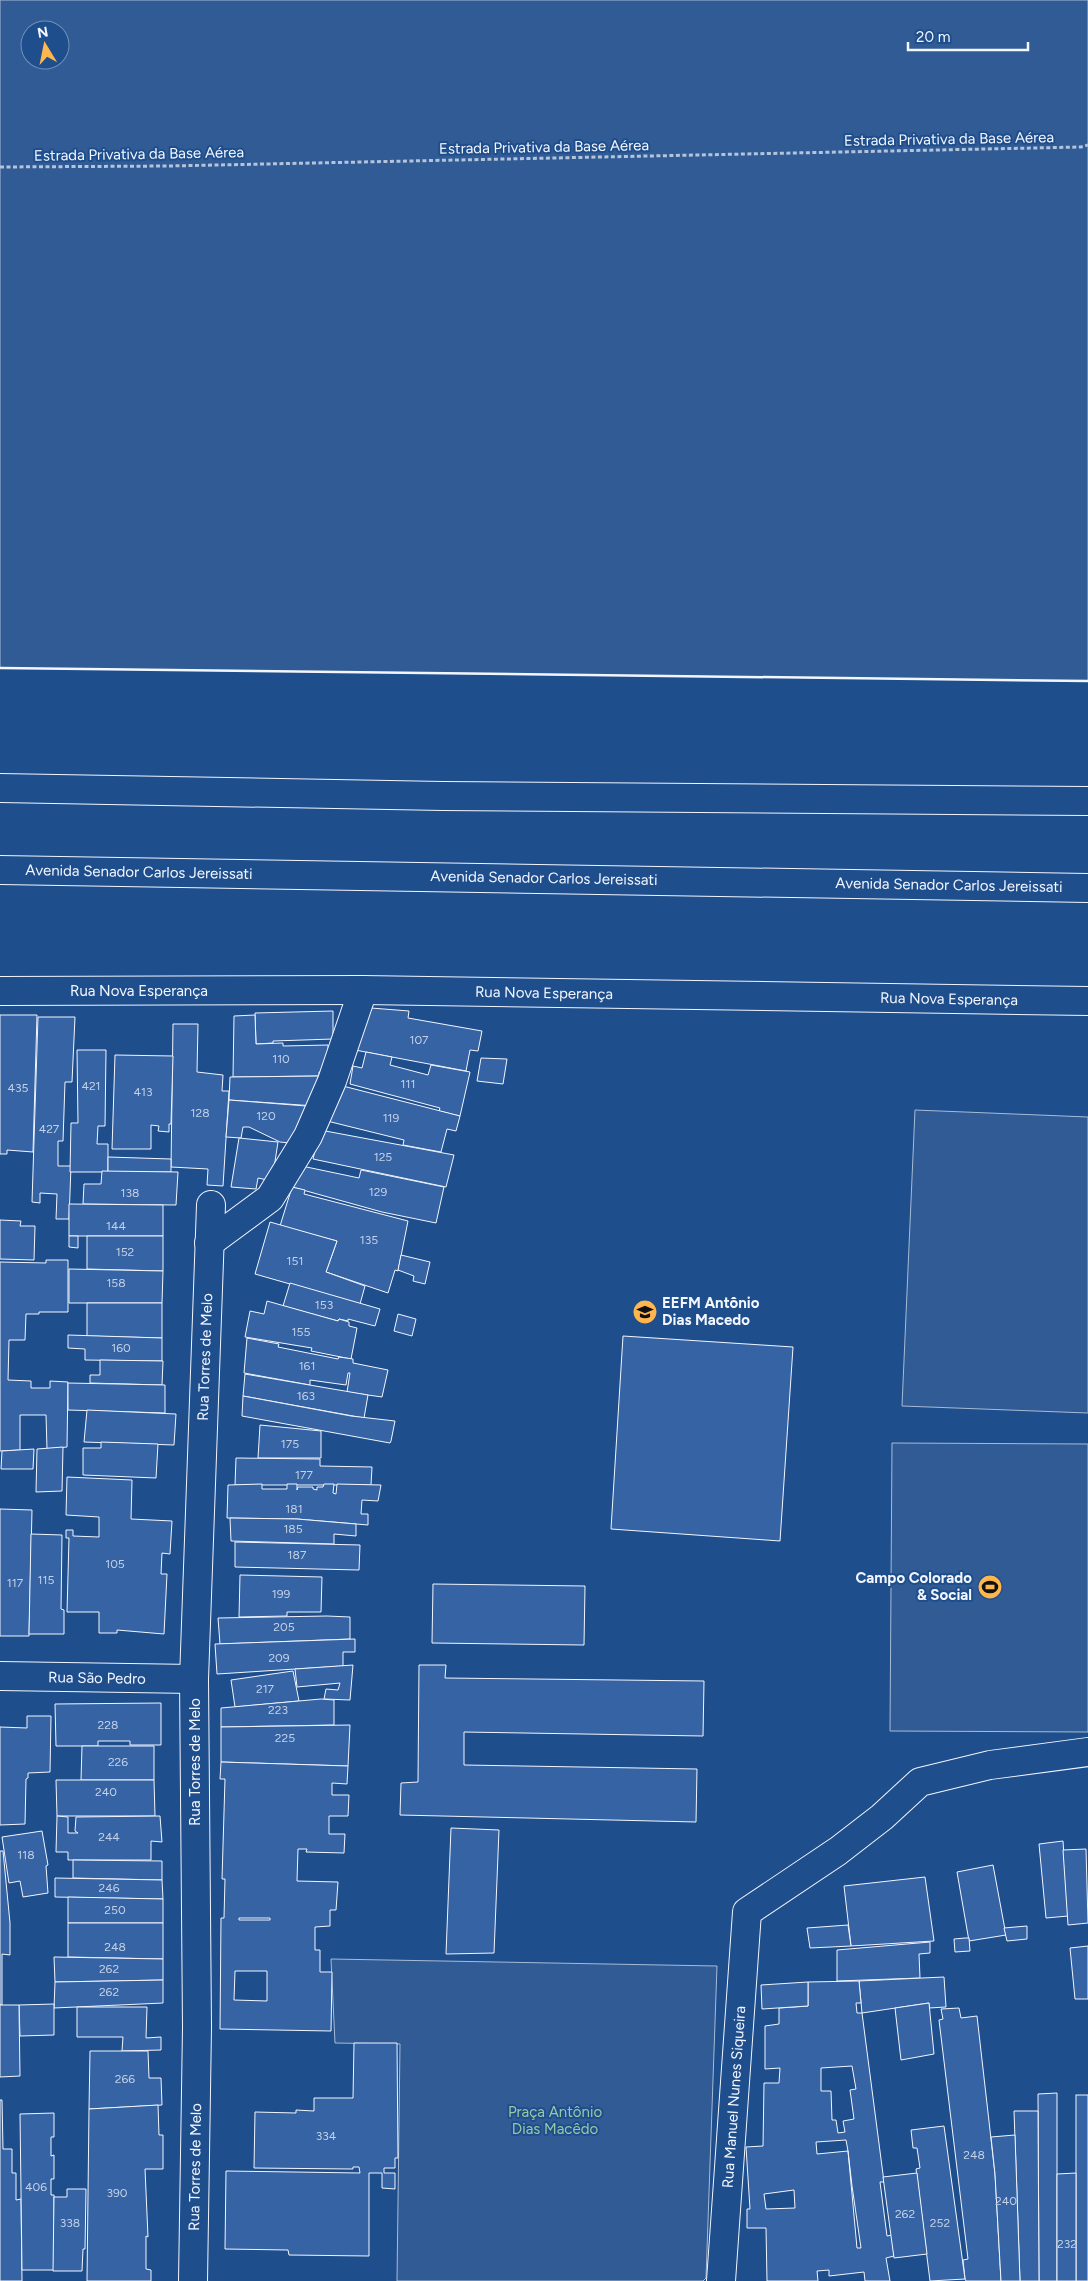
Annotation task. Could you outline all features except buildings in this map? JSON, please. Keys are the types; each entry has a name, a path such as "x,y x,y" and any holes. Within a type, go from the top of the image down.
{"street":[{"path":"0,788 463,797 1088,801"},
{"name":"Avenida Senador Carlos Jereissati","path":"0,870 1088,888"},
{"path":"209,1243 270,1198 308,1136 332,1081 364,990"},
{"name":"Rua Nova Esperança","path":"0,991 364,990 1088,1001"},
{"name":"Rua Torres de Melo","path":"193,2281 197,2027 194,1679 211,1205"},
{"name":"Rua São Pedro","path":"0,1676 194,1679"},
{"name":"Rua Manuel Nunes Siqueira","path":"720,2281 746,1912 838,1851 882,1817 920,1782 990,1764 1088,1752"}],"path":[{"name":"Estrada Privativa da Base Aérea","path":"0,167 198,166 1080,147 1088,145"}],"shaded area":[{"path":"0,0 1088,0 1088,681 0,668"},
{"path":"915,1110 1088,1117 1088,1413 902,1406"},
{"name":"Campo Colorado & Social","path":"892,1443 1088,1444 1088,1732 890,1731"},
{"name":"Praça Antônio Dias Macêdo","path":"331,1959 717,1966 706,2278 703,2281 397,2281 400,2044 335,2043"}],"wall":[{"path":"0,668 1088,681"}],"place":[{"name":"EEFM Antônio Dias Macedo","path":"645,1312"},
{"name":"Campo Colorado & Social","path":"990,1587"}]}
